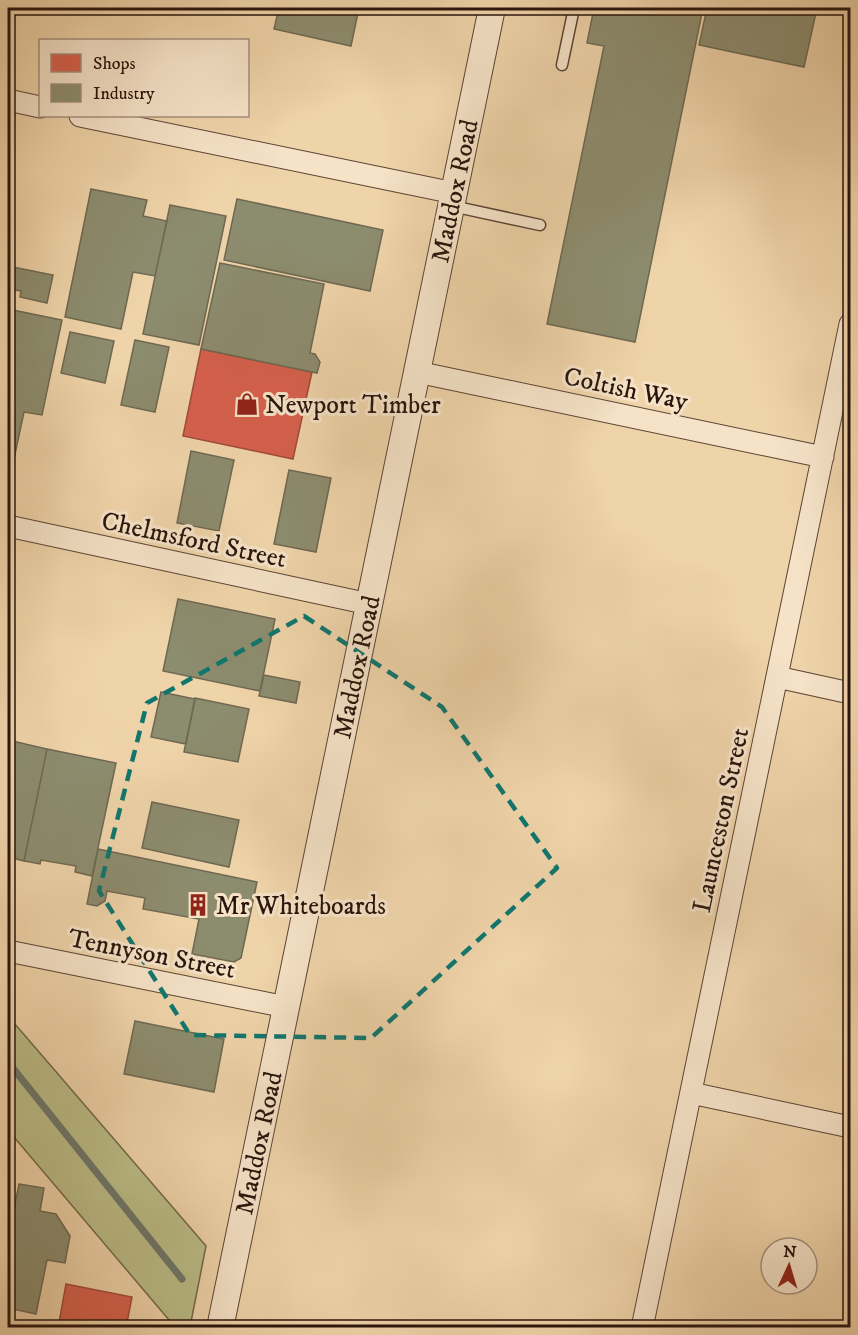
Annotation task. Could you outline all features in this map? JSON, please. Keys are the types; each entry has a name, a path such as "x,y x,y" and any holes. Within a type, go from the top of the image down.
{"street":[{"name":"Maddox Road","path":"220,1328 492,8"},
{"path":"8,100 39,107"},
{"path":"84,117 453,200"},
{"name":"Launceston Street","path":"642,1328 850,324"},
{"name":"Coltish Way","path":"417,372 823,457"},
{"name":"Chelmsford Street","path":"8,526 369,604"},
{"path":"777,677 850,693"},
{"name":"Tennyson Street","path":"8,951 286,1007"},
{"path":"691,1093 850,1126"}],"lane":[{"path":"562,65 574,8"},
{"path":"453,200 540,225"}],"highlighted area":[{"path":"304,616 442,707 557,868 371,1038 190,1035 99,891 147,703"}],"green space":[{"path":"8,1016 206,1246 190,1327 175,1327 8,1130"}],"building: Shops":[{"name":"Newport Timber","path":"201,349 312,372 293,459 183,436"},
{"path":"66,1284 132,1297 126,1328 58,1328"}],"building: Industry":[{"path":"279,8 359,8 351,46 274,29"},
{"path":"594,8 703,8 635,342 547,324 604,46 587,43"},
{"path":"707,8 817,8 804,67 699,45"},
{"path":"91,189 147,200 143,216 167,221 155,276 133,272 121,329 65,317"},
{"path":"237,199 383,230 370,291 224,260"},
{"path":"170,205 226,216 199,345 143,334"},
{"path":"220,263 324,284 310,353 315,354 320,362 317,373 201,349"},
{"path":"8,266 53,275 47,303 20,297 21,291 8,289"},
{"path":"8,309 62,320 42,415 24,412 14,459 8,458"},
{"path":"70,332 114,341 105,383 61,373"},
{"path":"135,340 169,347 155,412 121,405"},
{"path":"191,451 234,460 219,531 177,523"},
{"path":"289,470 331,478 316,552 274,544"},
{"path":"178,599 275,619 260,691 163,671"},
{"path":"264,675 300,682 296,703 259,696"},
{"path":"161,692 195,699 186,744 151,737"},
{"path":"195,698 249,709 238,762 184,752"},
{"path":"8,740 47,749 24,861 8,857"},
{"path":"47,749 116,763 92,876 75,872 76,866 41,860 40,864 24,861"},
{"path":"152,802 239,820 229,867 142,848"},
{"name":"Mr Whiteboards","path":"98,849 257,882 241,958 234,962 192,954 199,919 143,909 145,898 107,891 105,901 97,906 87,904"},
{"path":"135,1021 224,1039 214,1092 124,1074"},
{"path":"19,1184 44,1188 40,1211 56,1214 70,1236 65,1263 47,1260 36,1314 8,1308 8,1223 11,1224"}],"waterway":[{"path":"8,1062 182,1279"}],"place":[{"name":"Newport Timber","path":"247,404"},
{"name":"Mr Whiteboards","path":"198,905"}]}
